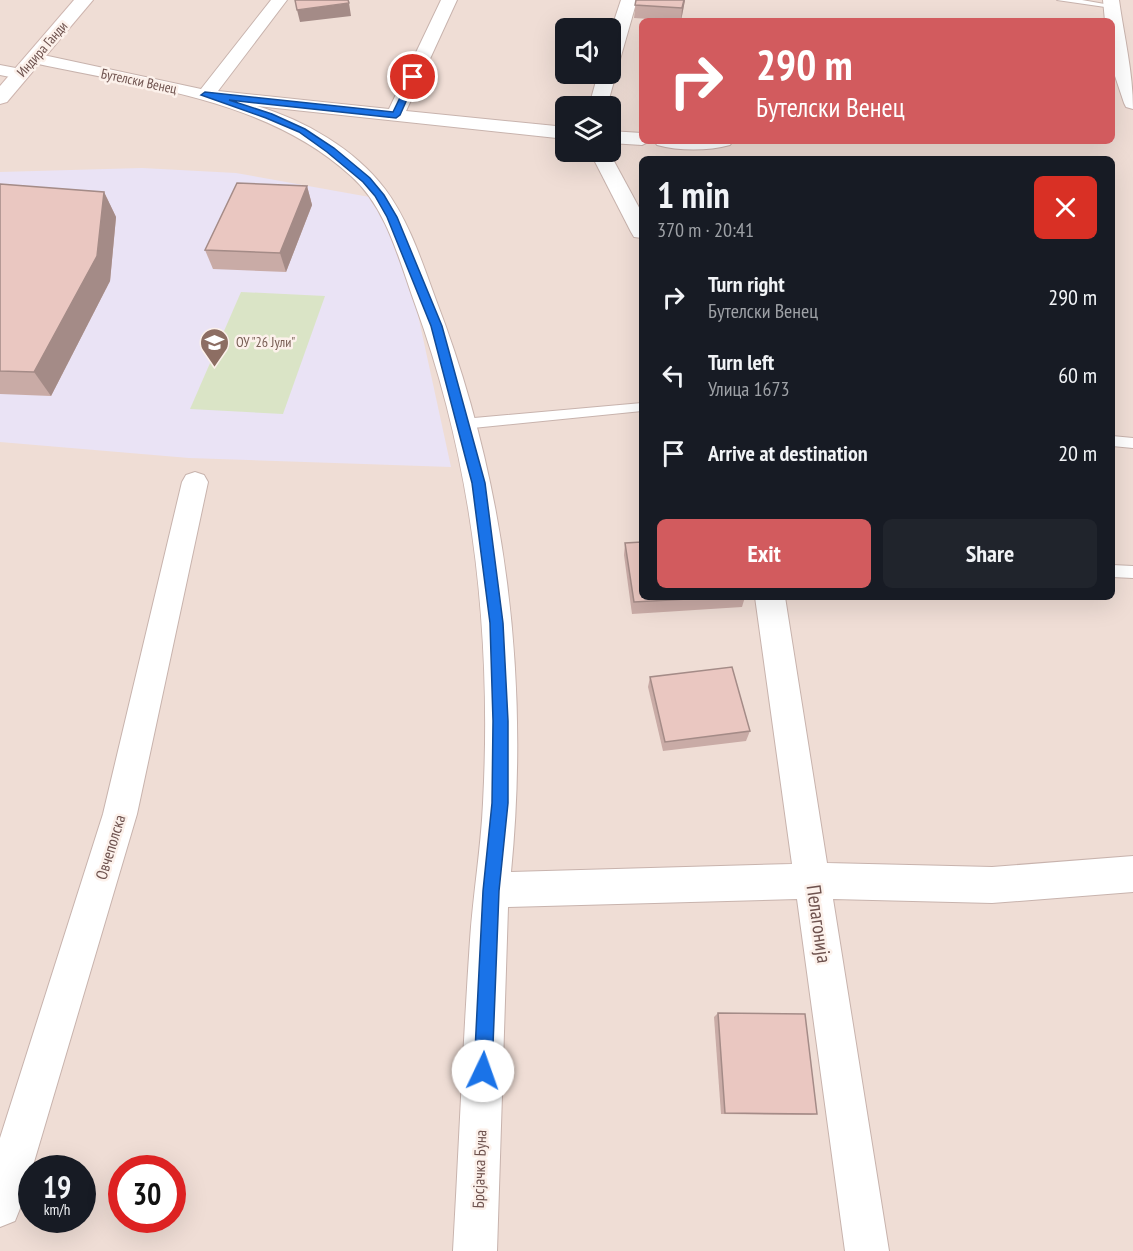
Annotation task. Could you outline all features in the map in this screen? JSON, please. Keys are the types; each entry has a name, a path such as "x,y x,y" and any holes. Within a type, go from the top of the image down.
{"street":[{"name":"Индира Ганди","path":"0,98 84,0"},
{"path":"205,95 279,0"},
{"path":"396,115 449,0"},
{"path":"621,27 629,0"},
{"path":"1111,3 1115,18"},
{"path":"1115,19 1126,64 1129,112"},
{"name":"Бутелски Венец","path":"34,58 205,95 555,132"},
{"path":"0,70 20,74"},
{"name":"Брсјачка Буна","path":"205,95 269,116 302,130 331,150 367,180 380,195 392,217 436,326 478,483 497,623 500,803 491,891 475,1251"},
{"path":"621,138 639,139"},
{"path":"604,162 639,226"},
{"name":"Овчеполска","path":"0,1206 120,814 195,482"},
{"name":"Пелагонија","path":"770,600 867,1251"},
{"path":"491,891 813,881 992,885 1133,874"}],"lane":[{"path":"1061,0 1111,3"},
{"path":"463,424 639,407"},
{"path":"1115,441 1133,443"},
{"path":"1115,571 1133,572"}],"shaded area":[{"path":"0,0 1133,0 1133,1251 0,1251"},
{"name":"ОУ \"26 Јули\"","path":"142,168 236,173 375,198 413,292 451,467 189,458 0,442 0,172"}],"green space":[{"path":"241,292 325,296 283,414 190,409"}],"building":[{"path":"295,0 348,0 349,3 297,10"},
{"path":"636,0 684,0 682,8 635,5"},
{"path":"237,183 307,186 280,253 205,250"},
{"path":"0,184 104,192 97,256 34,372 0,371"},
{"path":"639,542 639,600 670,600 634,602 625,543"},
{"path":"732,667 750,731 665,742 650,677"},
{"path":"718,1013 805,1014 817,1114 725,1113"}],"place":[{"name":"ОУ \"26 Јули\"","path":"215,368"}],"route":[{"path":"413,77 396,115 205,95 269,116 302,130 331,150 367,180 380,195 392,217 436,326 478,483 497,623 500,803 491,891 483,1071"}]}
